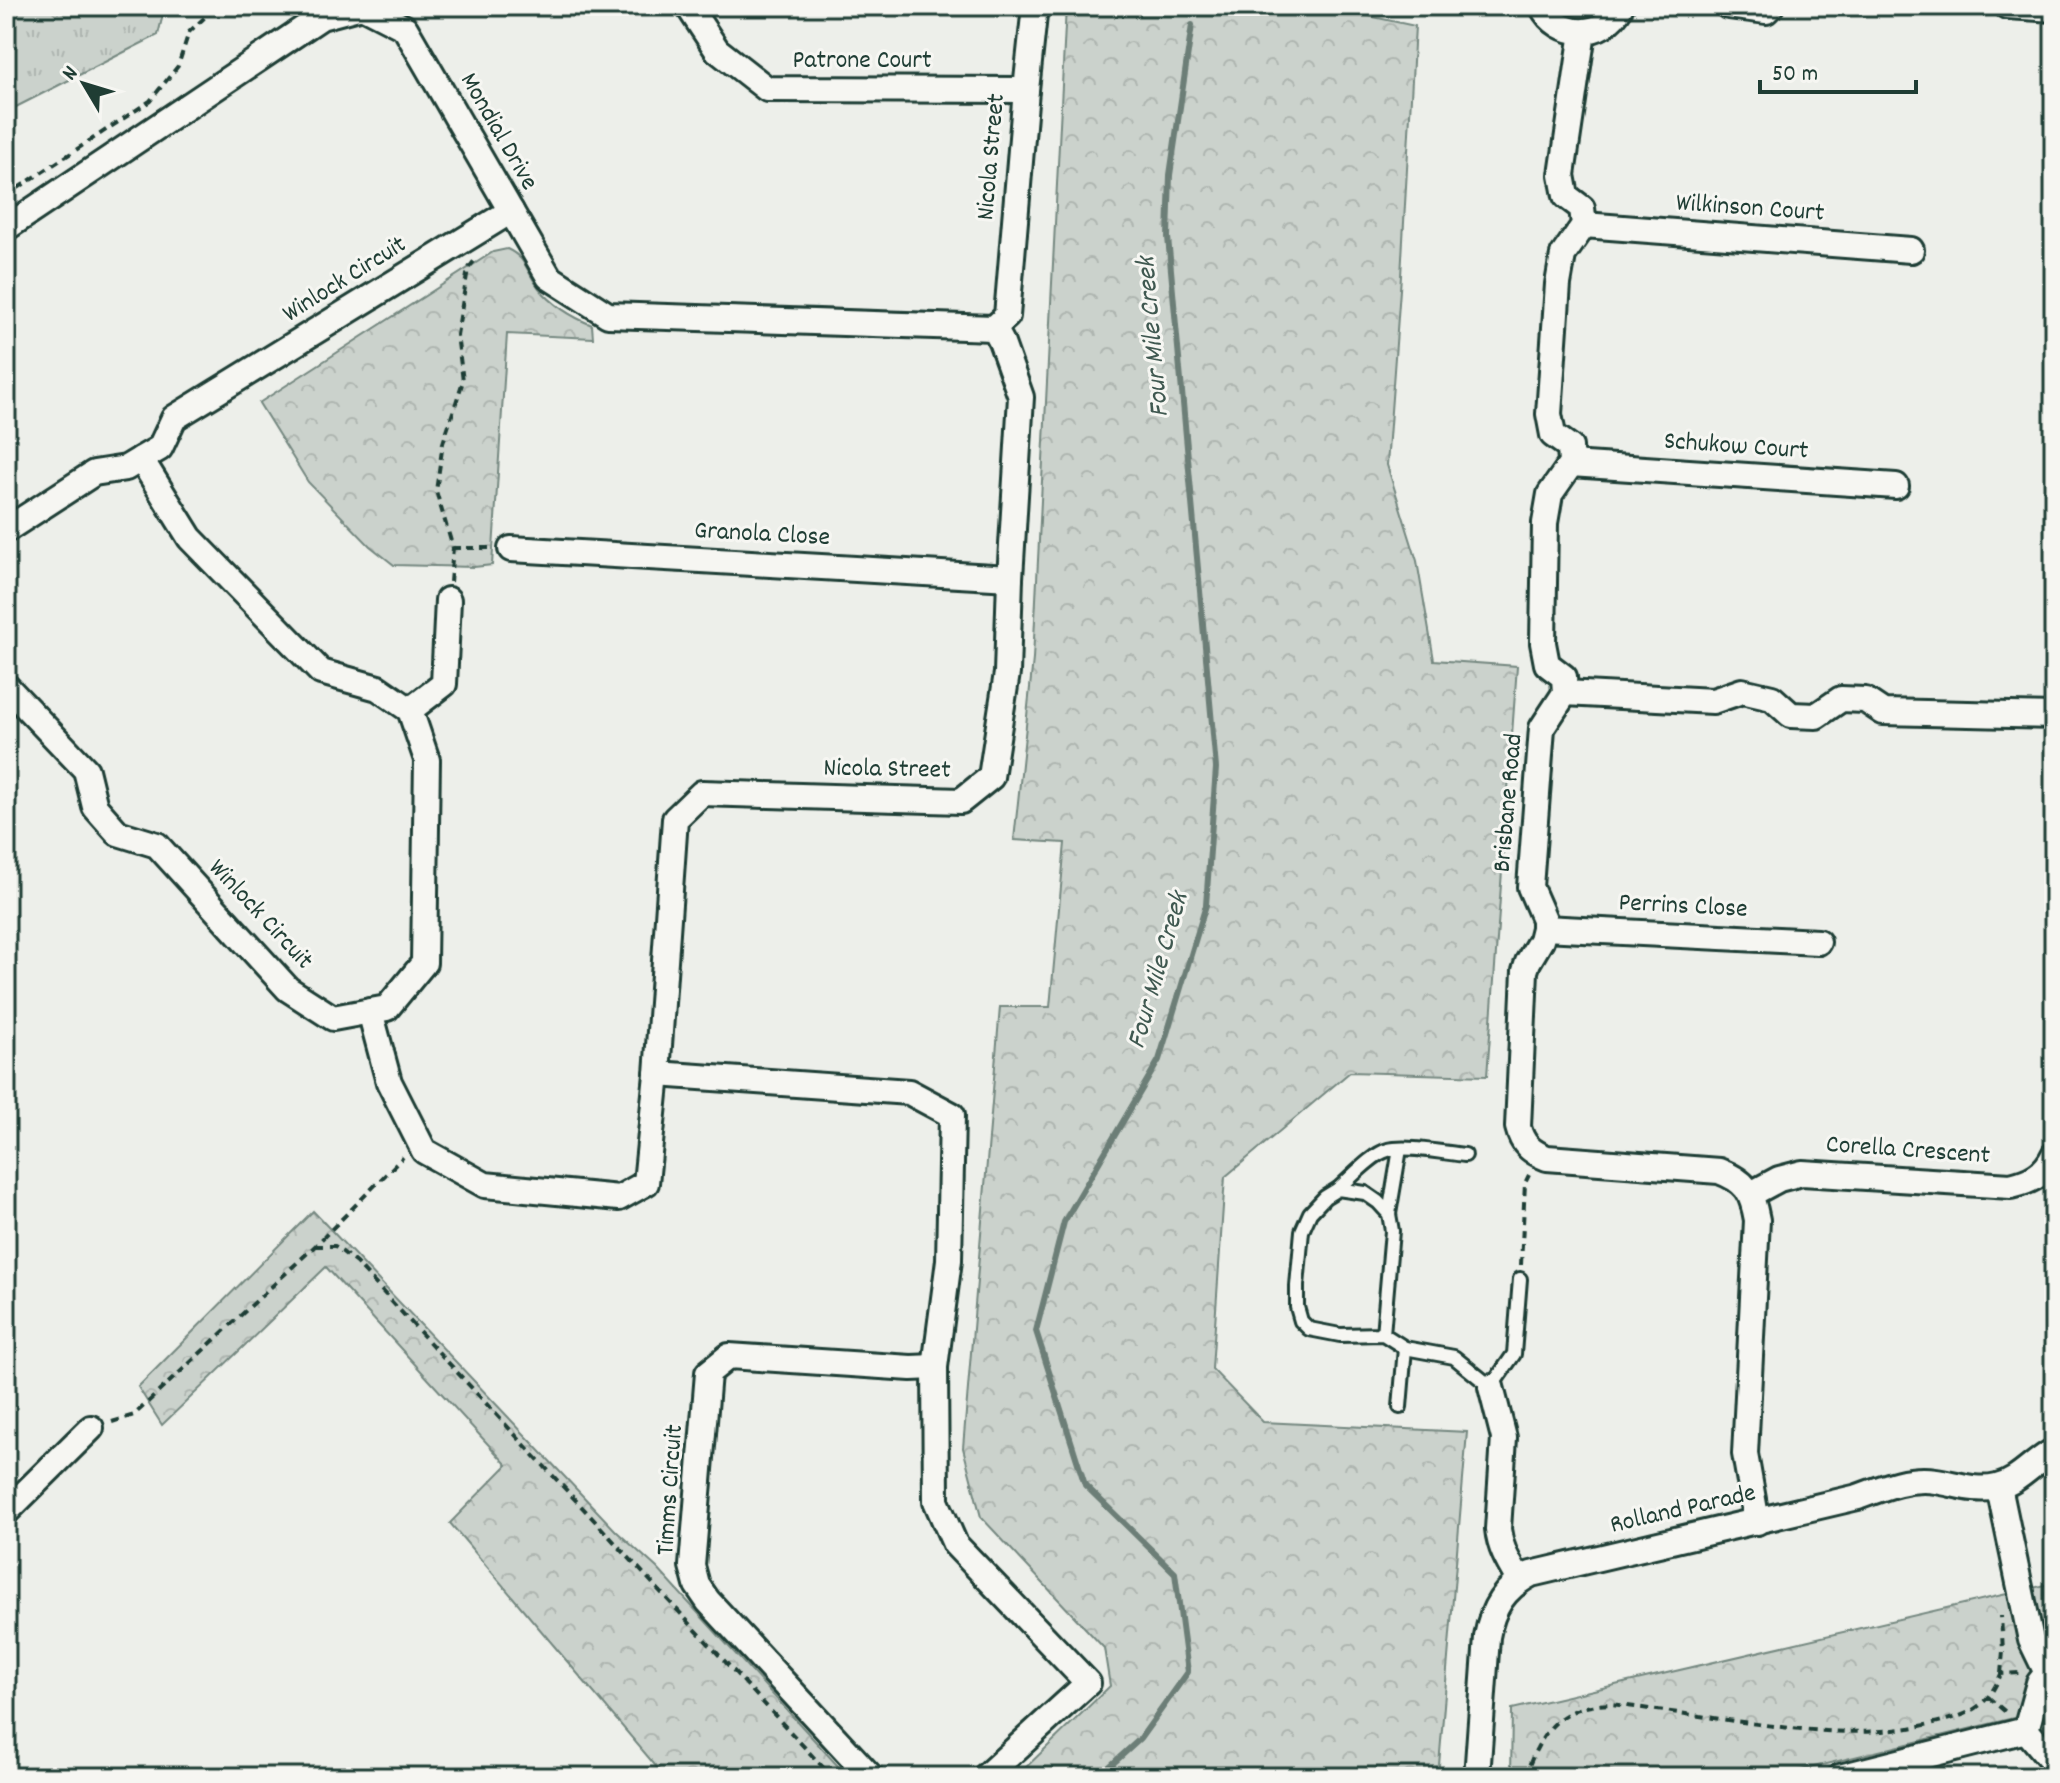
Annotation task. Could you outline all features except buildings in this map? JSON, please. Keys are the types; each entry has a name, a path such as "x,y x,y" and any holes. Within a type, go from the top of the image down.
{"street":[{"name":"Mondial Drive","path":"6,228 321,17 362,6 405,28 549,277 608,315 994,328"},
{"name":"Patrone Court","path":"688,6 717,50 767,89 1026,90"},
{"name":"Nicola Street","path":"419,1140 424,1151 485,1185 619,1198 646,1183 675,819 702,793 961,801 991,777 1007,673 1021,397 994,328 1007,316 1035,6"},
{"path":"1542,6 1556,24 1583,32 1607,24 1621,6"},
{"path":"1728,6 1766,11 1771,6"},
{"path":"2007,6 2054,9"},
{"path":"1583,32 1562,175 1566,196 1582,208 1584,225 1563,255 1558,284 1549,414 1553,435 1570,447 1571,464 1550,494 1545,523 1543,643 1547,664 1564,677 1565,693 1713,701 1742,691 1772,698 1791,715 1816,716 1841,699 1865,700 1883,712 2054,716"},
{"name":"Winlock Circuit","path":"6,530 94,473 126,468 160,448 174,418 511,211"},
{"name":"Wilkinson Court","path":"1584,225 1911,250"},
{"path":"141,459 190,538 321,672 378,688 410,710 444,684 448,600"},
{"name":"Schukow Court","path":"1571,464 1896,486"},
{"name":"Granola Close","path":"511,549 1010,578"},
{"name":"Winlock Circuit","path":"6,686 86,770 95,807 118,833 157,845 288,989 333,1018 387,1008 424,963 427,760 410,710"},
{"name":"Brisbane Road","path":"1544,928 1544,919 1530,887 1539,752 1542,728 1565,693"},
{"path":"1544,928 1525,971 1518,1120 1520,1134 1528,1148 1536,1154 1557,1160 1719,1171 1735,1177 1751,1194 1757,1220 1745,1454 1757,1522"},
{"name":"Perrins Close","path":"1544,928 1818,942"},
{"path":"370,1011 389,1082 419,1140"},
{"path":"657,1074 909,1092 952,1115 949,1260 935,1367 936,1501 955,1544 1088,1683 985,1777"},
{"name":"Corella Crescent","path":"1751,1194 1779,1179 1802,1173 2011,1186 2039,1176 2054,1155"},
{"name":"Timms Circuit","path":"871,1777 708,1601 697,1585 692,1566 708,1373 729,1356 935,1367"},
{"path":"1477,1777 1490,1620 1505,1593 1519,1580 1499,1541 1504,1438 1491,1387"},
{"path":"6,1512 91,1428"},
{"path":"2026,1730 2039,1683 2047,1673 2031,1640 1999,1487 2015,1480 2054,1451"},
{"name":"Rolland Parade","path":"1519,1580 1531,1574 1858,1497 1896,1482 1934,1481 1971,1488 1999,1487"},
{"path":"2026,1730 2054,1763"},
{"path":"1840,1777 2026,1730"}],"lane":[{"path":"1383,1334 1392,1231 1389,1214 1400,1149"},
{"path":"1465,1155 1386,1150 1325,1197 1310,1213 1302,1231 1297,1286 1301,1321 1309,1329 1340,1335 1383,1334 1405,1348 1454,1357 1491,1387 1514,1354 1520,1279"},
{"path":"1338,1189 1365,1193 1389,1214"},
{"path":"1400,1407 1405,1348"}],"path":[{"path":"6,196 150,101 178,66 189,32 217,6"},
{"path":"448,600 453,548 436,491 443,443 463,381 457,335 468,269 477,258"},
{"path":"453,548 511,549"},
{"path":"91,1428 134,1415 315,1246 419,1140"},
{"path":"1520,1279 1525,1183 1534,1165"},
{"path":"315,1246 335,1246 356,1263 832,1777"},
{"path":"1523,1777 1552,1726 1572,1710 1584,1707 1611,1704 1783,1728 1887,1732 1922,1727 1973,1710 1988,1697 2001,1674 2047,1673"}],"green space":[{"path":"6,6 165,6 158,35 6,112"},
{"path":"1066,6 1323,6 1415,26 1387,465 1417,561 1434,660 1517,666 1487,1076 1350,1072 1225,1177 1212,1369 1263,1422 1467,1432 1438,1777 1016,1777 1110,1686 1104,1648 981,1517 963,1448 1000,1007 1050,1007 1065,843 1014,840 1033,659"},
{"path":"507,249 522,261 550,300 592,325 593,338 507,334 492,565 394,565 370,546 308,482 259,403 493,252"},
{"path":"313,1211 616,1531 657,1568 848,1777 665,1777 450,1523 507,1465 326,1267 162,1425 138,1387"},
{"path":"2054,1583 2054,1708 1773,1777 1511,1777 1512,1709"}],"waterway":[{"name":"Four Mile Creek","path":"1098,1777 1140,1739 1188,1672 1175,1573 1085,1485 1036,1331 1064,1222 1159,1060 1206,905 1216,768 1168,237 1170,175 1192,25"}]}
